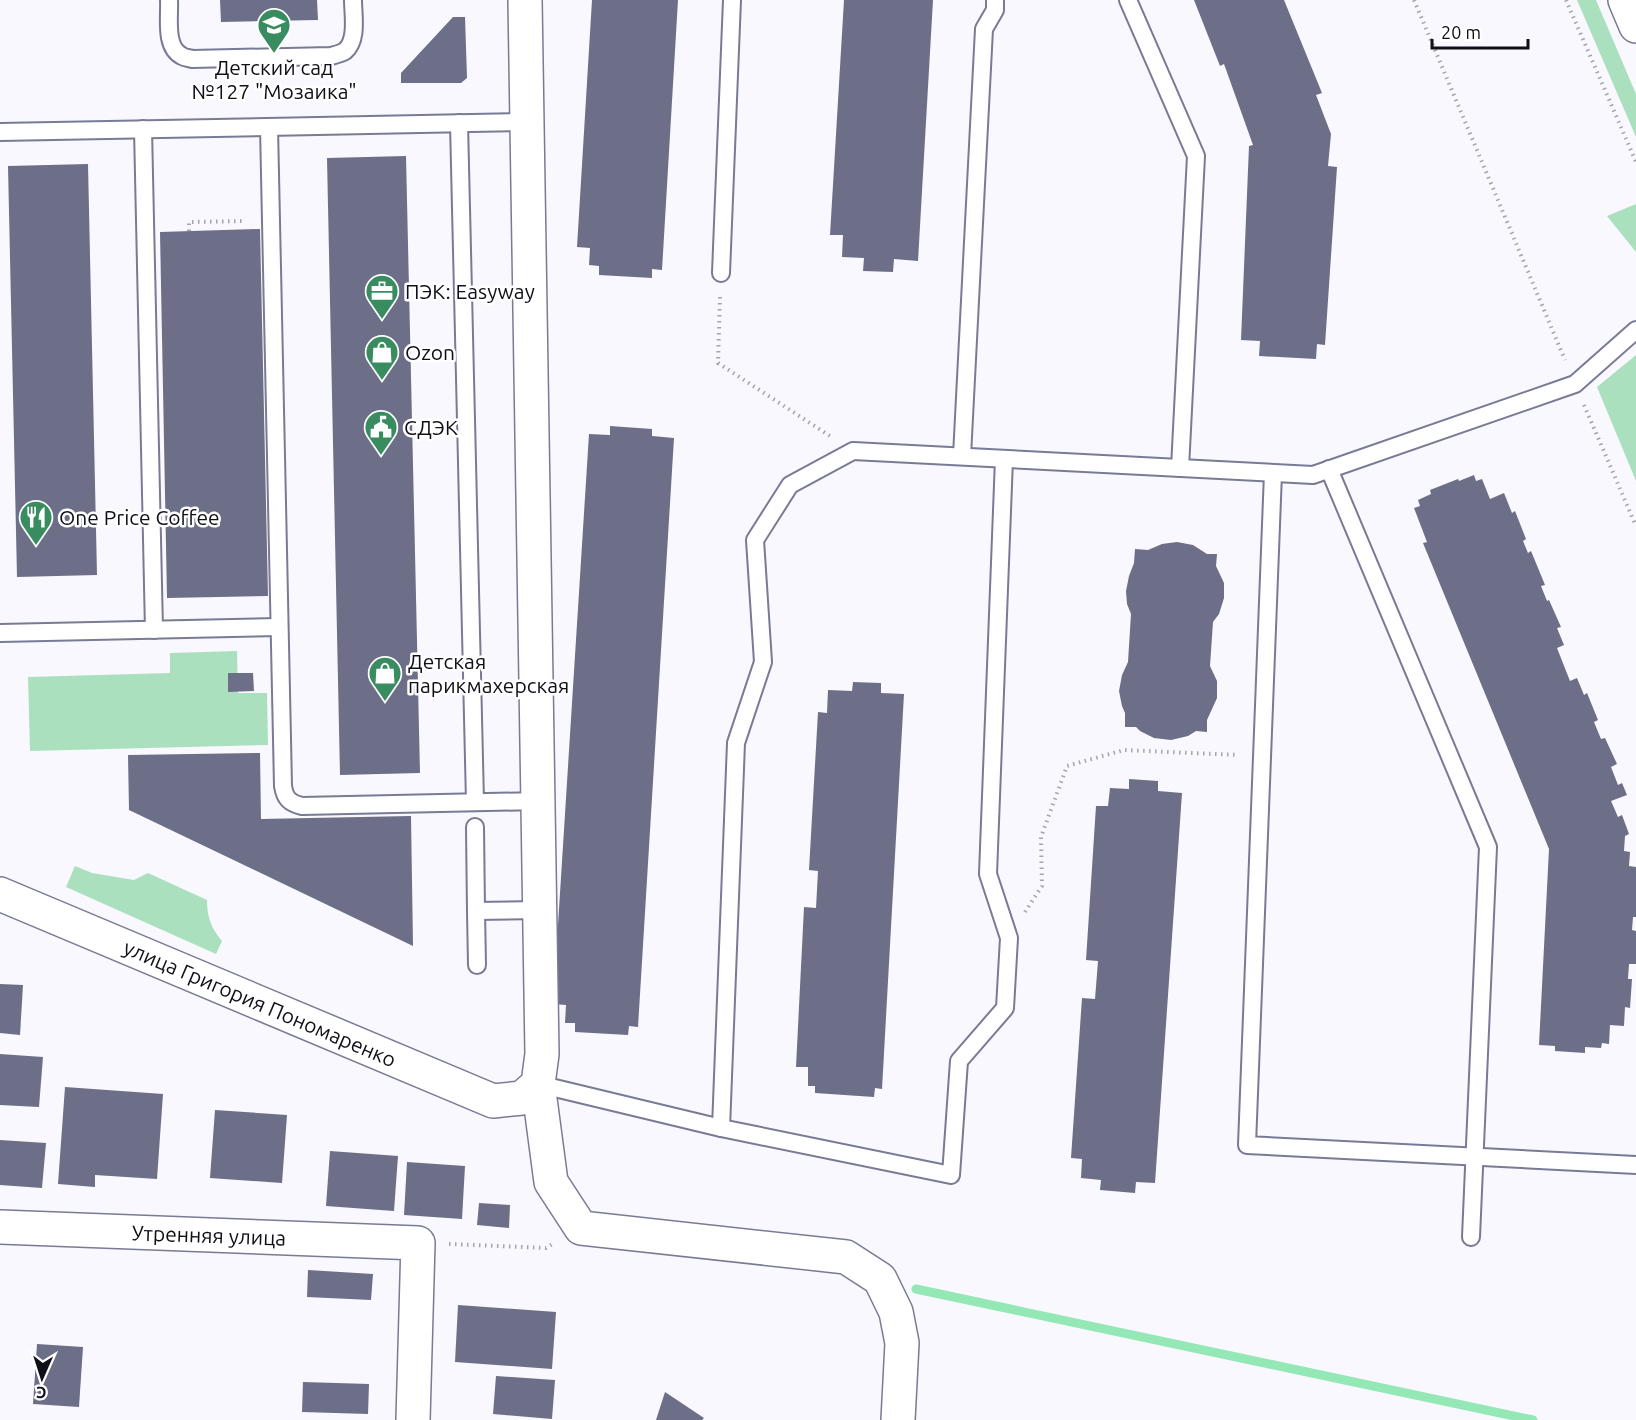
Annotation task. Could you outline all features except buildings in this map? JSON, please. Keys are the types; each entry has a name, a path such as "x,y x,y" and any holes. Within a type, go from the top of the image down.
{"street":[{"path":"525,0 542,1054 530,1091 551,1182 581,1228 846,1257 880,1279 896,1312 902,1343 898,1420"},
{"path":"1625,0 1636,26"},
{"name":"улица Григория Пономаренко","path":"0,894 493,1101 530,1091"},
{"name":"Утренняя улица","path":"0,1227 418,1243"},
{"path":"413,1420 418,1243"}],"lane":[{"path":"169,0 172,46 182,56 192,59 338,54 352,42 353,0"},
{"path":"721,273 732,0"},
{"path":"962,456 984,29 994,10 995,0"},
{"path":"1128,0 1196,156 1180,468"},
{"path":"0,132 527,122"},
{"path":"459,123 475,802"},
{"path":"269,127 279,627 285,796 292,804 302,806 538,801"},
{"path":"143,129 154,630"},
{"path":"721,1128 736,743 762,662 755,540 790,485 852,451 1313,476 1575,384 1636,330"},
{"path":"530,1091 951,1175 959,1061 1005,1008 1009,938 988,874 1004,459"},
{"path":"1329,469 1488,847 1471,1236"},
{"path":"1273,473 1247,1145 1636,1165"},
{"path":"0,633 279,627"},
{"path":"475,826 477,965"},
{"path":"476,911 540,910"}],"path":[{"path":"1414,0 1636,526"},
{"path":"1566,0 1636,162"},
{"path":"189,231 189,222 271,220"},
{"path":"721,273 718,363 852,451"},
{"path":"1009,938 1042,886 1041,837 1067,766 1124,750 1262,756"},
{"path":"418,1243 546,1248 581,1228"}],"green space":[{"path":"1577,0 1596,0 1636,94 1636,137"},
{"path":"1636,204 1636,252 1607,216"},
{"path":"1636,355 1636,481 1597,387"},
{"path":"237,651 238,693 267,693 268,745 30,751 28,677 170,673 170,653"},
{"path":"75,866 92,873 134,880 148,873 207,900 210,922 222,941 216,954 66,887"}],"waterway":[{"path":"916,1289 1533,1420"}],"place":[{"name":"Детский сад №127 \"Мозаика\"","path":"274,54"},
{"name":"ПЭК: Easyway","path":"382,320"},
{"name":"Ozon","path":"382,381"},
{"name":"СДЭК","path":"381,456"},
{"name":"One Price Coffee","path":"36,546"},
{"name":"Детская парикмахерская","path":"385,702"}]}
